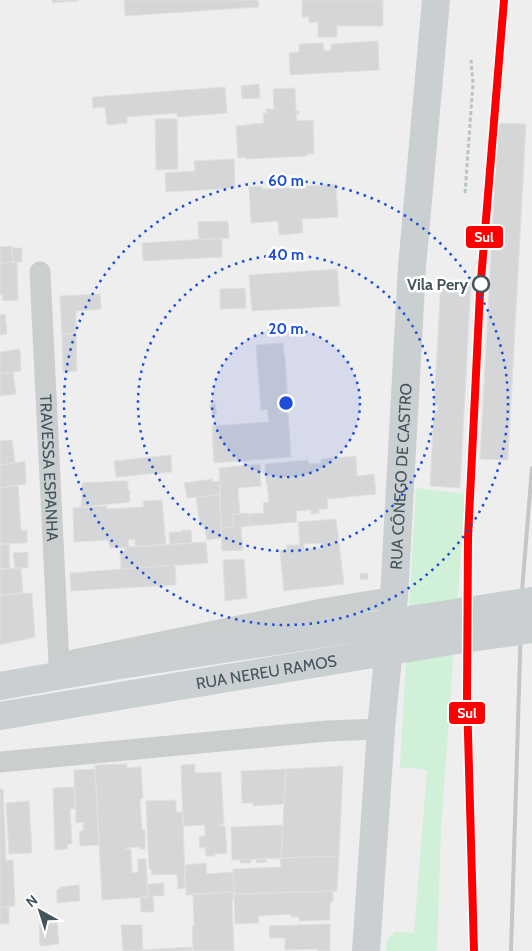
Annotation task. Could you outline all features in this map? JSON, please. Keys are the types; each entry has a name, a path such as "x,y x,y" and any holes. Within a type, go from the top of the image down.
{"street":[{"name":"RUA CÔNEGO DE CASTRO","path":"366,951 381,729 394,597 412,267 436,0"},
{"name":"TRAVESSA ESPANHA","path":"40,272 59,663"},
{"path":"0,674 322,609 394,597"},
{"name":"RUA NEREU RAMOS","path":"0,686 114,666 532,601"},
{"name":"RUA NEREU RAMOS","path":"0,716 532,629"},
{"path":"0,762 327,732 381,729"}],"path":[{"path":"465,193 473,83 472,60"}],"green space":[{"path":"416,488 465,494 441,829 437,951 386,951 387,940 395,932 414,933 427,770 400,767"}],"building":[{"path":"52,0 78,0 78,1 52,3"},
{"path":"124,0 258,0 259,7 125,16"},
{"path":"302,0 383,0 383,26 337,26 337,37 318,37 318,22 309,23 309,17 302,17"},
{"path":"378,41 379,70 290,75 289,53 299,52 299,44 323,43 324,51 331,50 331,44"},
{"path":"259,84 260,98 242,99 241,86"},
{"path":"225,87 227,113 178,117 177,113 127,117 127,123 107,125 105,107 93,108 92,97"},
{"path":"295,88 296,111 299,111 299,114 296,114 297,121 313,120 314,154 307,154 307,156 238,158 236,126 264,123 263,113 267,113 266,109 274,109 273,89"},
{"path":"155,119 177,119 178,169 156,170"},
{"name":"Vila Pery","path":"498,123 526,124 508,460 480,459"},
{"path":"234,159 235,188 166,192 165,173 195,171 194,161"},
{"path":"336,184 338,217 302,219 303,233 279,235 278,221 251,223 249,187 262,186 262,189"},
{"path":"228,221 229,238 199,240 198,222"},
{"path":"222,238 222,257 143,261 142,243"},
{"path":"12,246 13,262 0,263 0,247"},
{"path":"12,248 22,248 22,262 13,262"},
{"path":"17,262 18,300 2,301 3,295 0,295 0,263"},
{"path":"337,269 340,306 252,311 249,275"},
{"path":"441,280 471,281 460,488 430,486 434,411 437,411 438,405 434,405"},
{"path":"245,288 246,308 220,309 220,289"},
{"path":"100,294 101,309 76,311 76,333 62,334 60,296"},
{"path":"5,314 7,334 0,335 0,315"},
{"path":"76,333 77,371 63,372 62,334"},
{"path":"283,343 288,408 286,408 291,457 214,463 212,426 269,422 267,409 261,410 256,345"},
{"path":"20,349 21,371 0,374 0,352"},
{"path":"13,372 16,394 0,396 0,374"},
{"path":"215,403 217,413 212,415 209,405"},
{"path":"12,440 15,463 0,465 0,441"},
{"path":"171,455 172,472 116,477 114,461"},
{"path":"356,456 357,476 374,474 376,494 327,499 328,509 319,509 319,513 311,514 311,510 296,511 297,522 250,526 249,514 264,513 263,503 269,502 265,464 308,460 309,464 321,463 321,459"},
{"path":"25,461 26,484 0,488 0,465"},
{"path":"260,464 261,486 238,488 240,514 232,514 234,527 221,528 219,468"},
{"path":"213,479 213,482 220,481 220,495 187,498 184,483"},
{"path":"128,481 130,502 81,507 82,483"},
{"path":"18,485 21,530 27,530 27,543 0,544 0,488"},
{"path":"220,495 221,538 207,540 203,525 200,526 196,497"},
{"path":"162,500 166,545 135,547 135,539 128,540 129,547 110,548 108,540 74,542 73,508 107,506 107,509 144,507 143,501"},
{"path":"249,513 250,526 241,527 243,550 222,551 221,528 234,527 232,514"},
{"path":"336,519 344,584 284,591 280,551 287,550 287,545 300,545 298,522","holes":["321,543 322,548 305,550 303,544"]},
{"path":"182,530 191,530 192,543 170,545 169,532 182,532"},
{"path":"206,542 208,563 121,569 120,551 125,551 125,547"},
{"path":"0,544 9,544 10,569 0,569"},
{"path":"28,552 28,568 15,568 13,553"},
{"path":"244,559 247,598 225,601 223,560"},
{"path":"175,565 176,585 71,591 70,573"},
{"path":"21,568 23,593 0,595 0,569"},
{"path":"368,573 368,579 360,580 360,574"},
{"path":"32,593 35,637 0,645 0,595"},
{"path":"127,764 127,768 141,767 143,798 140,799 142,830 145,830 145,849 140,849 140,847 126,849 131,849 132,873 138,872 138,859 146,859 148,897 102,900 95,765"},
{"path":"195,764 195,773 221,772 224,824 218,825 225,826 227,853 206,856 205,847 200,848 199,837 205,836 205,825 183,826 181,765"},
{"path":"343,766 339,856 281,858 286,769"},
{"path":"95,769 99,845 80,846 79,831 83,831 83,822 76,823 74,770"},
{"path":"286,769 284,804 253,806 253,803 242,803 241,771"},
{"path":"74,787 75,809 70,809 72,844 68,844 67,849 55,850 53,788"},
{"path":"0,789 3,789 6,861 13,860 15,906 0,908"},
{"path":"176,800 176,812 183,812 185,888 178,889 177,874 152,875 151,869 149,869 146,801"},
{"path":"29,801 32,853 9,854 6,803"},
{"path":"283,825 281,858 232,860 231,827"},
{"path":"339,856 337,891 234,894 233,869 281,867 280,858"},
{"path":"251,859 251,863 240,863 240,860"},
{"path":"256,859 266,859 266,862 256,863"},
{"path":"206,863 207,874 233,872 234,892 186,895 185,865"},
{"path":"164,883 164,896 153,896 154,912 141,912 140,897 148,897 147,884"},
{"path":"79,885 80,901 57,903 57,889"},
{"path":"333,891 333,902 330,902 330,920 299,921 299,917 291,917 291,914 258,916 259,923 235,924 234,894"},
{"path":"234,892 234,899 232,899 234,951 193,951 193,894"},
{"path":"9,907 9,924 0,924 0,908"},
{"path":"57,923 59,944 40,946 39,924"},
{"path":"330,924 330,951 318,951 318,949 285,950 285,938 270,938 269,926"},
{"path":"121,925 142,925 143,951 123,951"},
{"path":"192,947 192,951 143,951 143,950"}],"railway":[{"path":"511,951 522,591 532,468"}],"transit line":[{"name":"Sul","path":"474,951 467,697 468,538 480,292 504,0"}],"place":[{"name":"Vila Pery","path":"481,284"}]}
